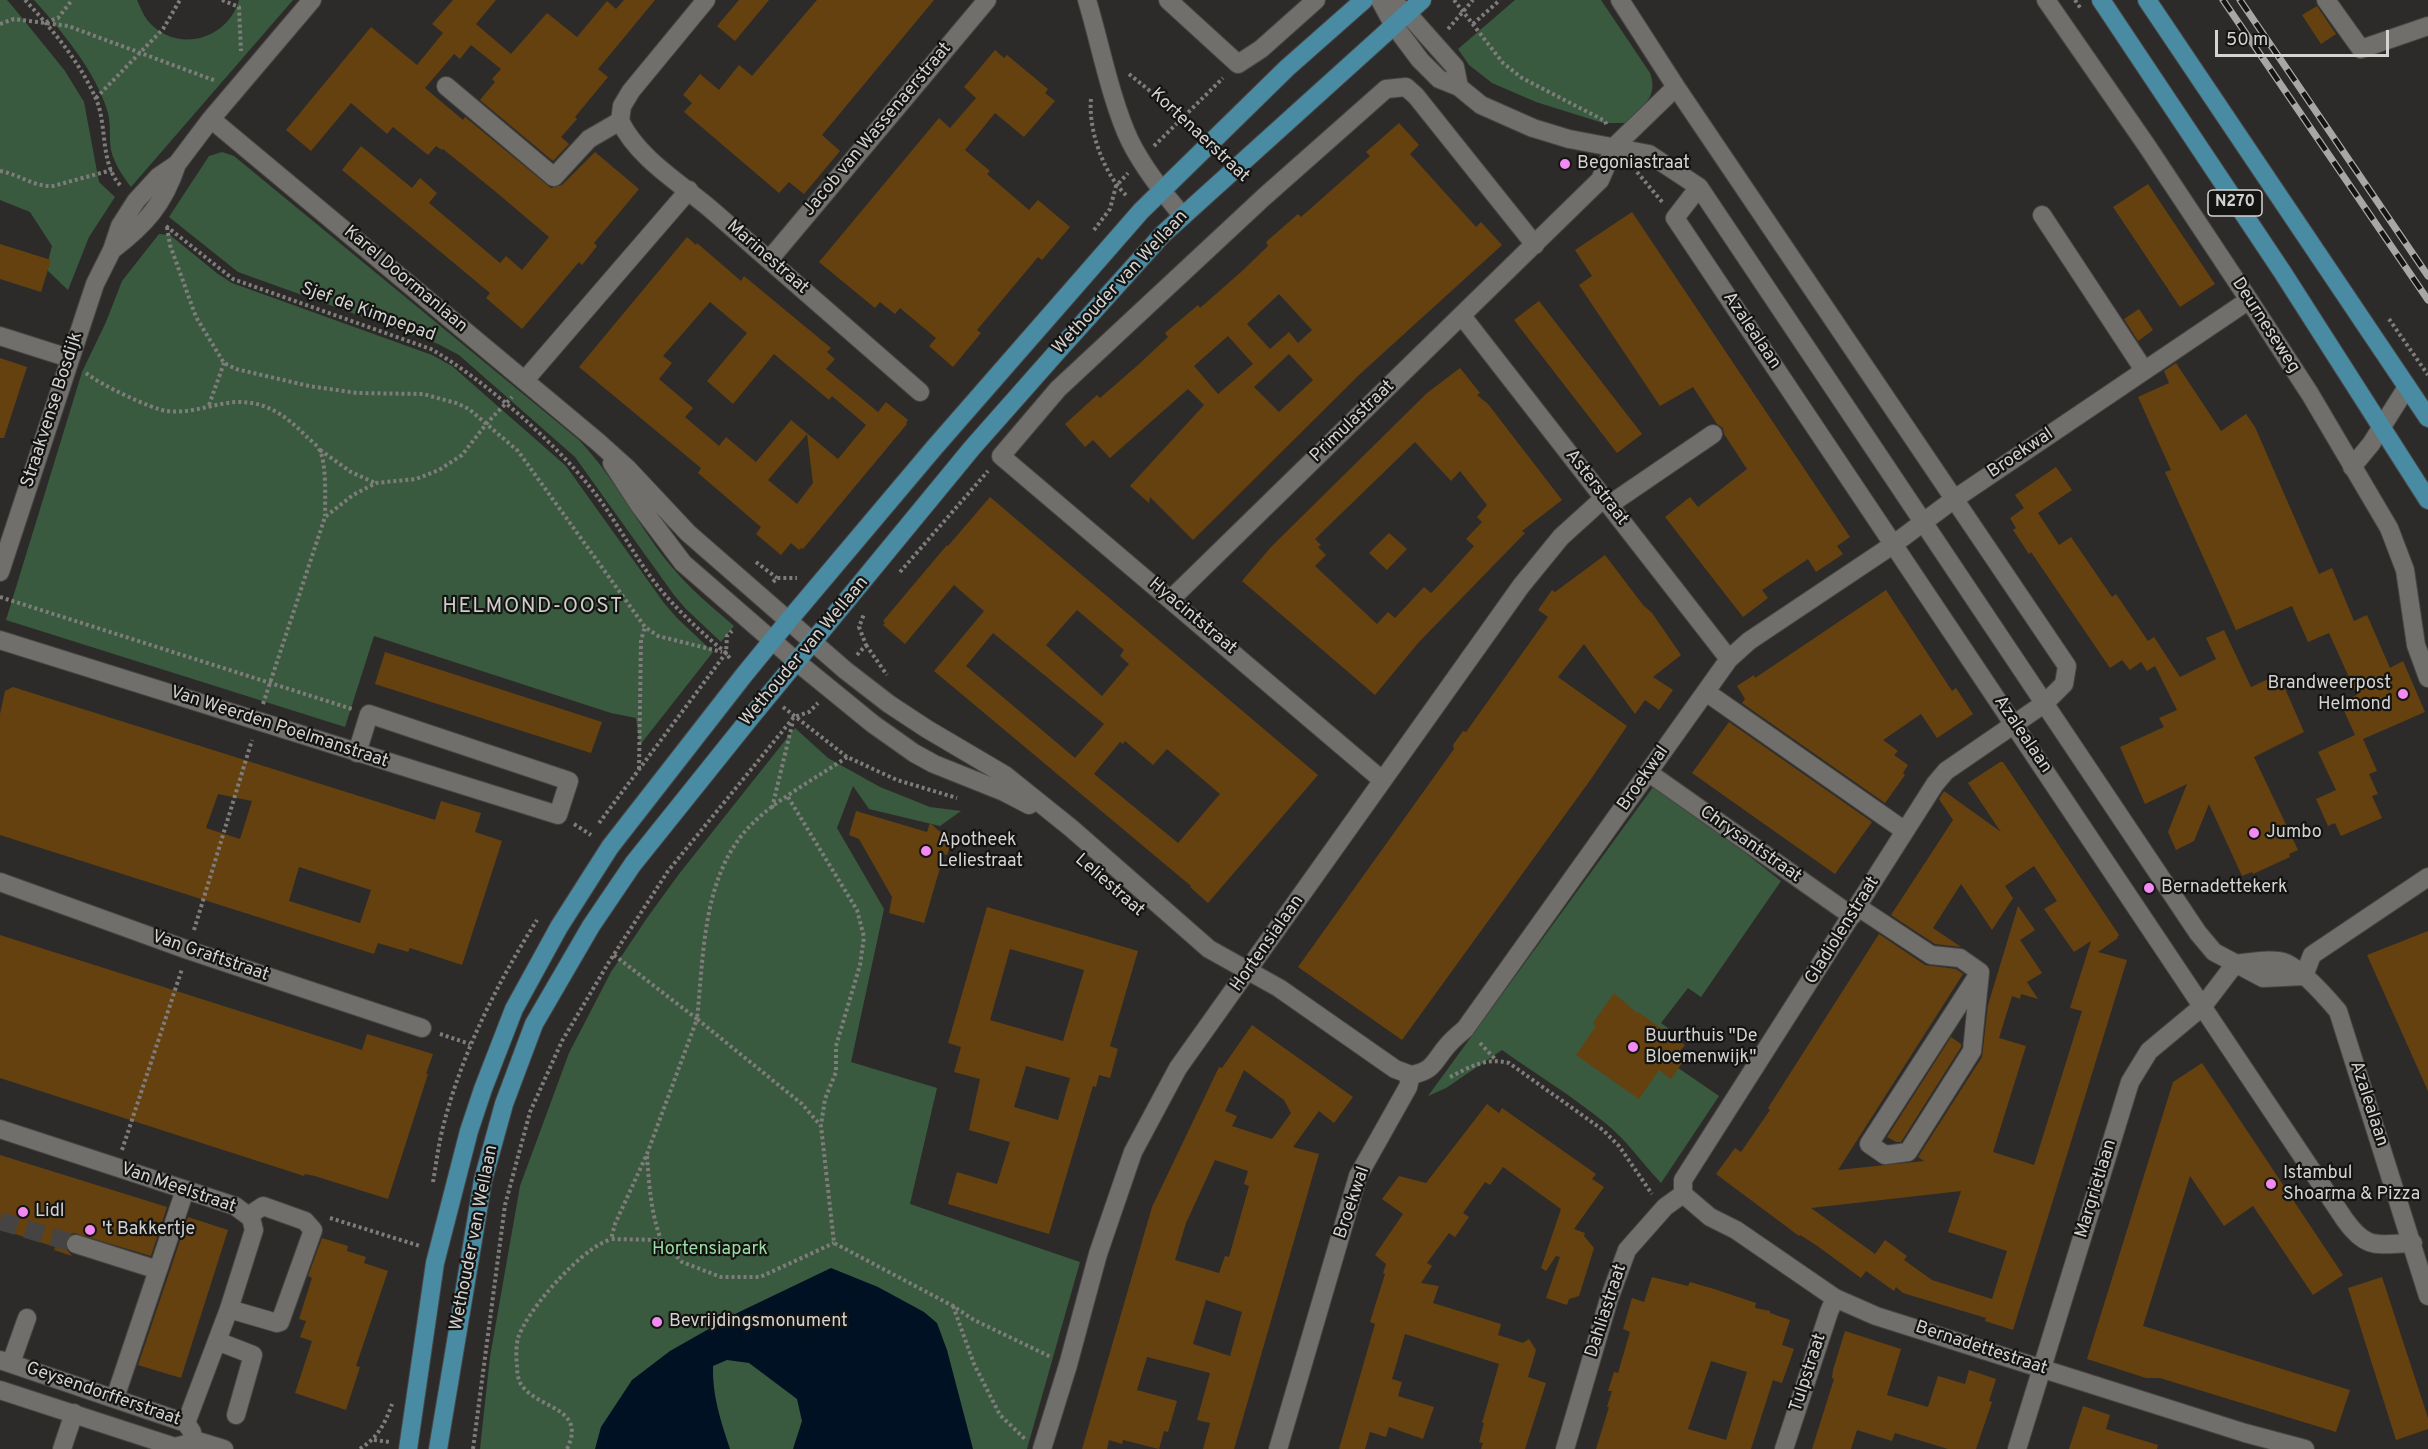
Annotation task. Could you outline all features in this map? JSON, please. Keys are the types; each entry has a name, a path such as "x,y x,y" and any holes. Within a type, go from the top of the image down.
{"main road":[{"name":"Wethouder van Wellaan","path":"408,1449 435,1263 469,1131 483,1089 514,1009 559,927 610,846 789,620 934,448 1161,191 1210,141 1364,0"},
{"name":"Wethouder van Wellaan","path":"438,1449 483,1180 504,1104 534,1024 591,926 633,864 797,662 1035,376 1151,246 1422,0"},
{"name":"N270","path":"2101,0 2283,273 2428,500"},
{"name":"N270","path":"2147,0 2428,418"}],"street":[{"path":"211,119 312,0"},
{"path":"446,86 554,177 589,139 621,121 622,106 631,91 706,0"},
{"name":"Jacob van Wassenaerstraat","path":"769,260 987,0"},
{"path":"1087,0 1121,120 1130,141 1161,191 1183,216"},
{"path":"1167,0 1238,64 1262,50 1316,0"},
{"name":"Azalealaan","path":"1380,0 1400,18"},
{"name":"Azalealaan","path":"1389,0 1420,60 1439,79 1459,87 1481,105 1533,128 1569,138 1649,154 1699,187 2198,933 2214,952 2235,964"},
{"name":"Azalealaan","path":"1620,0 1953,500 2067,666 2064,684 2045,703"},
{"name":"Deurneseweg","path":"2046,0 2147,146 2249,300 2310,394 2389,528 2405,570 2416,645 2428,678"},
{"path":"2326,0 2361,49 2428,26"},
{"name":"Wethouder van Wellaan","path":"1001,456 1058,389 1264,197 1386,90 1406,87 1416,96 1535,245"},
{"path":"1615,146 1676,87"},
{"name":"Straakvense Bosdijk","path":"0,571 69,358 95,284 112,250 120,226 136,201 158,177 177,164 211,119"},
{"name":"Karel Doormanlaan","path":"211,119 598,442 628,469 688,533 814,642"},
{"name":"Marinestraat","path":"621,121 627,135 638,149 920,392"},
{"name":"Primulastraat","path":"1171,599 1600,180 1615,146"},
{"name":"Straakvense Bosdijk","path":"112,250 132,235 159,220 177,164"},
{"path":"1675,218 1699,187"},
{"path":"525,380 688,190"},
{"path":"2042,215 2144,370"},
{"name":"Azalealaan","path":"1675,218 2356,1236 2370,1244 2413,1243"},
{"name":"Broekwal","path":"1278,1449 1358,1176 1408,1087 1411,1075 1422,1073 1433,1066 1447,1045 1465,1029 1730,659 1749,641 2249,300"},
{"name":"Asterstraat","path":"1462,316 1730,659"},
{"path":"0,336 69,358"},
{"path":"2352,467 2382,428 2407,387"},
{"name":"Hortensialaan","path":"1035,1446 1068,1365 1098,1254 1133,1152 1178,1068 1521,586 1561,537 1606,502 1713,434"},
{"name":"Karel Doormanlaan","path":"598,442 670,548 699,578 772,641"},
{"name":"Hyacintstraat","path":"1001,456 1382,780"},
{"name":"Van Weerden Poelmanstraat","path":"0,640 558,815 569,781 369,714"},
{"name":"Leliestraat","path":"772,641 873,724 914,753 934,764 1004,792 1071,828"},
{"name":"Leliestraat","path":"814,642 845,670 889,704 1005,775 1071,828 1209,949 1279,988 1395,1069 1411,1075"},
{"path":"1706,692 1905,831"},
{"name":"Gladiolenstraat","path":"1683,1194 1683,1180 1935,784 1947,771 2045,703"},
{"path":"357,753 369,714"},
{"name":"Chrysantstraat","path":"1649,773 1855,912 1931,955 1960,958 1980,972"},
{"path":"2235,964 2254,961 2286,963 2304,976 2312,955 2428,877"},
{"name":"Van Graftstraat","path":"0,882 188,950 422,1028"},
{"name":"Margrietlaan","path":"2017,1449 2130,1082 2149,1051 2203,1006 2235,964"},
{"path":"1980,972 1972,1051 1908,1152 1885,1155 1869,1144 1980,972"},
{"name":"Azalealaan","path":"2304,976 2338,1011 2428,1296"},
{"name":"Van Meelstraat","path":"0,1129 235,1206 248,1216 254,1230 229,1309 186,1423"},
{"path":"115,1398 185,1190"},
{"name":"Dahliastraat","path":"1564,1449 1627,1250 1665,1207 1683,1194"},
{"name":"Bernadettestraat","path":"1683,1194 1710,1217 1736,1230 1835,1298 1876,1316 2042,1369 2242,1441 2305,1449"},
{"path":"229,1309 280,1322 313,1230 305,1221 263,1206 248,1216"},
{"path":"76,1245 158,1270"},
{"name":"Tulpstraat","path":"1784,1449 1828,1312 1835,1298"},
{"path":"5,1362 27,1318"},
{"path":"217,1341 251,1352 253,1355 236,1415"},
{"name":"Geysendorfferstraat","path":"5,1362 186,1423 198,1441"},
{"name":"Geysendorfferstraat","path":"0,1390 175,1447 198,1441 224,1449"},
{"path":"62,1449 74,1413"}],"path":[{"path":"25,0 45,22 78,66 96,99 101,114 107,159 118,184 136,201"},
{"path":"45,22 58,18 72,0"},
{"path":"96,99 163,29 180,0"},
{"path":"0,24 15,19 68,26 240,85 239,7 222,0"},
{"path":"1454,0 1503,63 1522,78 1605,121 1615,146 1675,218"},
{"path":"1463,12 1473,0"},
{"path":"1473,24 1500,0"},
{"name":"Kortenaerstraat","path":"1103,56 1183,116 1210,141"},
{"path":"1183,116 1238,64"},
{"path":"0,171 44,187 112,170"},
{"path":"159,220 196,317 224,363 236,369 309,386 357,393 423,394 456,403 487,423 518,451 645,627 658,636 726,653 591,835"},
{"name":"Sjef de Kimpepad","path":"159,220 233,279 431,349 454,362 552,446 590,487 659,588 688,620 726,653"},
{"path":"2382,309 2428,375"},
{"path":"69,358 92,378 153,409 170,412 192,411 209,405 237,402 262,406 282,413 319,449 351,472 376,483"},
{"path":"209,405 224,363"},
{"path":"325,517 353,495 376,483 416,479 439,470 462,455 487,423 505,405"},
{"path":"257,721 325,517 324,476 319,449"},
{"name":"Wethouder van Wellaan","path":"896,577 1001,456"},
{"path":"0,597 369,714"},
{"name":"Wethouder van Wellaan","path":"845,670 866,645 859,627 865,611"},
{"path":"639,770 641,640 645,627"},
{"name":"Wethouder van Wellaan","path":"473,1449 505,1205 530,1112 562,1041 668,871 794,717 809,712 831,688"},
{"path":"772,808 794,717 848,757 897,780 964,800"},
{"path":"611,1239 615,1224 647,1154 697,1019 706,938 716,881 731,853 752,824 848,757"},
{"path":"788,797 857,910 864,937 860,964 836,1046 836,1072 825,1099 821,1126 834,1243"},
{"path":"614,955 802,1104 821,1126"},
{"path":"422,1028 470,1044"},
{"path":"1442,1081 1479,1063 1496,1060 1509,1063 1603,1130 1619,1146 1651,1193 1665,1207"},
{"path":"647,1154 655,1223 661,1240 682,1263 720,1277 760,1277 834,1243"},
{"path":"326,1217 421,1246"},
{"path":"567,1449 572,1430 566,1416 523,1387 517,1375 518,1338 530,1317 567,1272 590,1250 611,1239 661,1240"},
{"path":"834,1243 974,1320 1068,1365"},
{"path":"952,1306 974,1364 1000,1415 1035,1446"},
{"path":"360,1449 373,1440 372,1449"}],"green space":[{"path":"0,0 7,0 14,8 65,71 84,102 99,182 115,197 89,237 68,290 46,269 52,246 30,212 0,200"},
{"path":"34,0 137,0 146,19 159,31 172,37 186,39 200,38 224,25 233,14 239,0 293,0 131,187 112,155 108,113 96,83 66,38"},
{"path":"1515,0 1601,0 1650,73 1652,89 1647,101 1626,123 1603,123 1536,102 1492,83 1469,65 1458,49"},
{"path":"222,152 234,156 579,440 604,470 671,566 693,590 734,626 721,642 674,595 575,457 459,355 438,344 238,272 169,217 209,156"},
{"path":"159,234 170,235 232,283 432,355 452,366 566,466 664,603 713,652 640,745 636,718 611,713 374,636 345,727 6,620 82,372 106,322 122,281"},
{"name":"Hortensiapark","path":"795,728 828,758 880,787 930,807 961,811 940,826 869,809 853,786 837,828 884,909 851,1062 937,1088 910,1204 1080,1262 1027,1449 480,1449 490,1357 520,1186 569,1053 611,972 647,918"},
{"path":"1656,783 1781,881 1701,997 1688,988 1661,1023 1676,1034 1668,1046 1668,1061 1719,1096 1661,1183 1627,1143 1604,1122 1502,1050 1446,1088 1428,1096"}],"water":[{"path":"831,1268 878,1287 924,1312 937,1323 947,1350 973,1449 793,1449 802,1421 797,1399 749,1363 727,1360 713,1366 713,1377 718,1408 730,1449 595,1449 601,1427 632,1380 670,1351 735,1314"}],"building":[{"path":"453,0 496,0 476,24 511,54 547,13 577,37 607,1 616,9 624,0 655,0 598,69 608,77 561,137 569,144 553,161 480,100 495,82 492,79 501,69 471,45 460,59 454,54 425,88 463,120 465,117 551,188 562,185 595,152 639,189 594,243 597,246 582,265 579,262 522,329 486,298 490,293 342,170 361,146 412,188 420,178 437,193 429,203 500,263 506,256 522,270 549,237 496,192 443,149 436,146 428,155 393,127 387,134 351,103 311,151 286,130 371,27 417,65 443,33 432,24"},
{"path":"739,0 769,0 735,41 717,26"},
{"path":"817,0 934,0 822,135 840,151 804,194 789,182 779,193 684,112 692,103 683,95 700,74 719,90 739,65 752,76"},
{"path":"2317,6 2336,34 2321,44 2302,15"},
{"path":"995,50 1004,58 1007,55 1048,89 1045,93 1055,101 1024,137 995,113 965,150 990,171 987,174 1029,210 1038,200 1070,227 1042,260 1038,257 977,330 981,333 953,367 929,346 936,338 900,308 895,314 880,302 875,308 819,262 939,118 950,128 976,98 964,87"},
{"path":"1399,123 1419,145 1410,154 1476,227 1481,222 1502,245 1360,374 1193,540 1150,497 1149,503 1130,486 1204,405 1188,389 1110,458 1093,440 1085,447 1065,424 1097,395 1100,398 1138,365 1168,337 1165,333 1198,305 1200,308 1241,272 1268,246 1266,242 1298,214 1301,217 1370,156 1366,152","holes":["1279,294 1312,330 1298,343 1289,332 1270,349 1247,324","1228,336 1253,364 1218,394 1194,366","1289,354 1313,380 1279,412 1254,387"]},
{"path":"2148,184 2215,284 2180,307 2113,207"},
{"path":"1632,212 1850,537 1837,546 1843,554 1816,572 1808,559 1762,590 1768,598 1743,617 1665,517 1690,497 1698,507 1747,469 1724,434 1723,428 1717,424 1693,387 1660,406 1579,285 1592,276 1575,250"},
{"path":"687,237 741,281 744,276 831,348 827,352 835,359 826,369 878,412 886,402 908,420 803,549 799,550 791,543 781,555 756,534 761,527 698,473 701,468 579,367","holes":["710,302 747,333 707,381 733,404 774,354 829,400 832,396 866,425 838,459 791,420 756,462 726,437 719,446 685,417 693,408 659,379 672,363 663,356","807,434 813,483 797,504 768,480"]},
{"path":"0,244 51,260 41,292 0,279"},
{"path":"1539,301 1642,434 1617,453 1514,320"},
{"path":"2139,309 2153,330 2138,341 2124,319"},
{"path":"0,358 27,367 4,438 0,438"},
{"path":"2176,363 2221,431 2246,414 2255,427 2319,574 2332,568 2354,621 2367,615 2390,668 2403,661 2425,712 2363,739 2377,771 2369,774 2378,794 2372,796 2382,818 2341,836 2335,823 2328,826 2316,799 2336,790 2318,752 2355,735 2340,702 2357,695 2329,633 2308,642 2292,606 2236,630 2165,472 2171,470 2138,397 2169,383 2164,371"},
{"path":"1460,368 1480,393 1477,395 1488,404 1562,500 1522,531 1525,533 1419,642 1375,695 1242,581 1271,547 1427,393","holes":["1415,442 1451,481 1460,471 1487,505 1477,517 1482,522 1466,539 1474,546 1431,593 1424,587 1395,618 1388,612 1377,624 1315,566 1326,555 1318,547 1321,545 1315,539"]},
{"path":"2056,467 2072,490 2038,513 2059,545 2071,537 2112,597 2116,594 2148,641 2154,637 2180,677 2216,659 2206,638 2224,630 2251,687 2277,675 2283,684 2304,732 2254,757 2298,850 2289,854 2290,857 2253,874 2252,872 2242,876 2209,804 2194,841 2176,850 2168,832 2187,784 2145,804 2120,747 2164,727 2159,718 2177,710 2155,666 2147,671 2141,662 2130,670 2122,660 2110,668 2031,552 2029,554 2013,530 2016,528 2010,518 2024,508 2015,495"},
{"path":"990,497 1318,775 1208,903 1191,886 934,671 984,611 954,585 905,644 883,625 885,623 883,621","holes":["1077,610 1124,650 1120,656 1129,664 1102,696 1046,645","993,633 1104,724 1075,758 966,666","1125,741 1153,765 1167,749 1220,794 1178,843 1094,774 1120,742 1123,744"]},
{"path":"1389,533 1407,549 1387,570 1369,553"},
{"path":"1605,555 1643,605 1652,613 1681,655 1653,677 1673,690 1659,710 1645,700 1635,714 1584,644 1558,677 1627,726 1402,1040 1298,967 1454,749 1453,745 1463,731 1466,732 1548,617 1538,610 1552,590 1555,592"},
{"path":"1886,590 1952,691 1956,688 1973,714 1937,738 1921,714 1883,740 1898,751 1894,755 1908,765 1903,773 1905,775 1885,803 1742,703 1745,699 1737,686 1754,675 1755,678"},
{"path":"385,652 602,722 591,753 375,684"},
{"path":"13,687 435,820 441,801 481,813 475,832 502,841 462,965 410,948 408,952 378,943 374,954 0,835 0,714 5,691","holes":["218,794 252,801 240,839 206,828","299,867 371,890 360,923 289,901"]},
{"path":"1729,722 1872,822 1835,874 1692,773"},
{"path":"2003,762 2119,935 2098,952 2127,960 2013,1330 1985,1321 1986,1318 1903,1293 1896,1287 1894,1291 1866,1271 1861,1278 1816,1245 1799,1236 1716,1174 1735,1148 1741,1152 1770,1110 1768,1108 1879,934 1925,965 1956,969 1963,974 1838,1170 1924,1161 1918,1157 1982,1057 1988,1005 2018,906 2035,930 2020,940 2042,973 2027,982 2038,999 2021,994 2020,999 2012,996 1999,1038 2026,1046 1993,1152 2034,1165 2082,1011 2070,1008 2091,941 2074,952 2044,909 2057,901 2034,866 2005,886 2013,898 1992,930 1961,884 1933,928 1961,947 1935,944 1891,915 1953,820 1939,799 1944,791 2001,832 1968,783","holes":["1961,1191 1948,1232 2007,1251 1992,1299 1932,1280 1904,1260 1907,1256 1885,1240 1875,1254 1811,1208"]},
{"path":"856,811 927,832 930,823 939,831 953,836 947,855 944,854 924,923 889,913 892,897 859,839 849,835"},
{"path":"987,907 1138,951 1110,1046 1118,1049 1110,1078 1099,1075 1096,1087 1093,1086 1049,1234 948,1204 957,1172 997,1184 1010,1142 969,1130 980,1079 954,1072 961,1047 948,1043","holes":["1010,949 1084,970 1063,1041 990,1020","1026,1066 1070,1078 1058,1120 1014,1107"]},
{"path":"2428,931 2428,1091 2367,955"},
{"path":"0,935 362,1050 367,1034 433,1054 388,1199 315,1176 305,1174 304,1176 0,1078"},
{"name":"Buurthuis \"De Bloemenwijk\"","path":"1614,993 1637,1013 1685,1045 1680,1051 1685,1059 1671,1079 1659,1070 1639,1099 1576,1055 1596,1026 1593,1023"},
{"path":"1252,1025 1353,1097 1334,1123 1319,1111 1293,1147 1319,1154 1234,1449 1203,1449 1210,1423 1197,1420 1210,1373 1147,1357 1137,1390 1177,1401 1168,1432 1164,1431 1159,1449 1123,1440 1122,1444 1109,1440 1107,1449 1082,1449 1152,1207 1219,1067 1222,1068","holes":["1244,1070 1284,1100 1291,1113 1272,1139 1232,1126 1237,1116 1225,1111","1215,1160 1248,1171 1244,1184 1249,1186 1229,1257 1225,1256 1219,1273 1175,1260 1186,1223","1206,1300 1242,1312 1230,1356 1193,1344"]},
{"path":"1951,1037 1961,1044 1961,1047 1901,1142 1887,1137"},
{"path":"2202,1063 2343,1275 2313,1295 2253,1206 2224,1226 2190,1176 2143,1326 2350,1390 2336,1432 2160,1378 2146,1378 2087,1359 2173,1082"},
{"path":"1487,1104 1499,1113 1502,1108 1596,1174 1592,1179 1604,1187 1574,1229 1585,1233 1584,1236 1594,1248 1579,1296 1569,1299 1567,1305 1546,1298 1560,1257 1556,1256 1546,1271 1541,1268 1561,1209 1503,1167 1490,1185 1485,1182 1463,1213 1469,1217 1455,1237 1449,1233 1427,1263 1432,1266 1421,1283 1439,1286 1433,1303 1501,1324 1498,1335 1523,1343 1529,1339 1536,1350 1528,1377 1546,1383 1525,1449 1481,1449 1483,1443 1479,1442 1484,1423 1482,1423 1499,1364 1405,1334 1392,1379 1402,1382 1398,1396 1434,1407 1423,1439 1389,1427 1386,1437 1370,1432 1365,1449 1339,1449 1375,1324 1370,1322 1385,1274 1383,1273 1386,1264 1375,1255 1403,1214 1382,1199 1399,1176 1426,1183"},
{"path":"0,1155 167,1207 151,1256 74,1233 69,1235 65,1241 65,1247 72,1256 54,1250 55,1247 0,1229"},
{"path":"188,1217 228,1230 181,1378 138,1365"},
{"path":"322,1238 348,1246 347,1251 366,1257 364,1263 388,1271 356,1366 360,1367 346,1410 295,1393 312,1341 300,1337 306,1321 299,1319 312,1278 308,1276"},
{"path":"1652,1277 1688,1286 1690,1282 1714,1289 1756,1303 1755,1308 1770,1311 1770,1313 1790,1320 1782,1345 1794,1349 1782,1383 1773,1380 1751,1449 1596,1449 1609,1407 1607,1407 1612,1391 1608,1391 1614,1372 1618,1373 1630,1332 1623,1329 1632,1298 1644,1302","holes":["1711,1361 1747,1372 1726,1440 1688,1429"]},
{"path":"2382,1277 2428,1418 2428,1429 2396,1440 2348,1288"},
{"path":"1845,1331 1901,1349 1887,1395 1928,1407 1938,1376 1965,1384 1969,1370 1996,1379 1989,1401 1992,1402 1976,1449 1948,1449 1895,1433 1892,1441 1857,1430 1851,1449 1812,1449 1834,1379 1832,1378 1833,1370"},
{"path":"2083,1406 2110,1415 2106,1429 2158,1445 2157,1449 2069,1449"}],"tunnel":[{"path":"0,1221 76,1244"}],"railway":[{"path":"2223,0 2428,300"},
{"path":"2240,0 2428,276"}],"place":[{"name":"Begoniastraat","path":"1565,164"},
{"name":"Brandweerpost Helmond","path":"2403,694"},
{"name":"Jumbo","path":"2254,833"},
{"name":"Apotheek Leliestraat","path":"926,851"},
{"name":"Bernadettekerk","path":"2149,888"},
{"name":"Buurthuis \"De Bloemenwijk\"","path":"1633,1047"},
{"name":"Istambul Shoarma & Pizza","path":"2271,1184"},
{"name":"Lidl","path":"23,1212"},
{"name":"'t Bakkertje","path":"90,1230"},
{"name":"Bevrijdingsmonument","path":"657,1322"}],"district":[{"name":"HELMOND-OOST","path":"533,608"}]}
